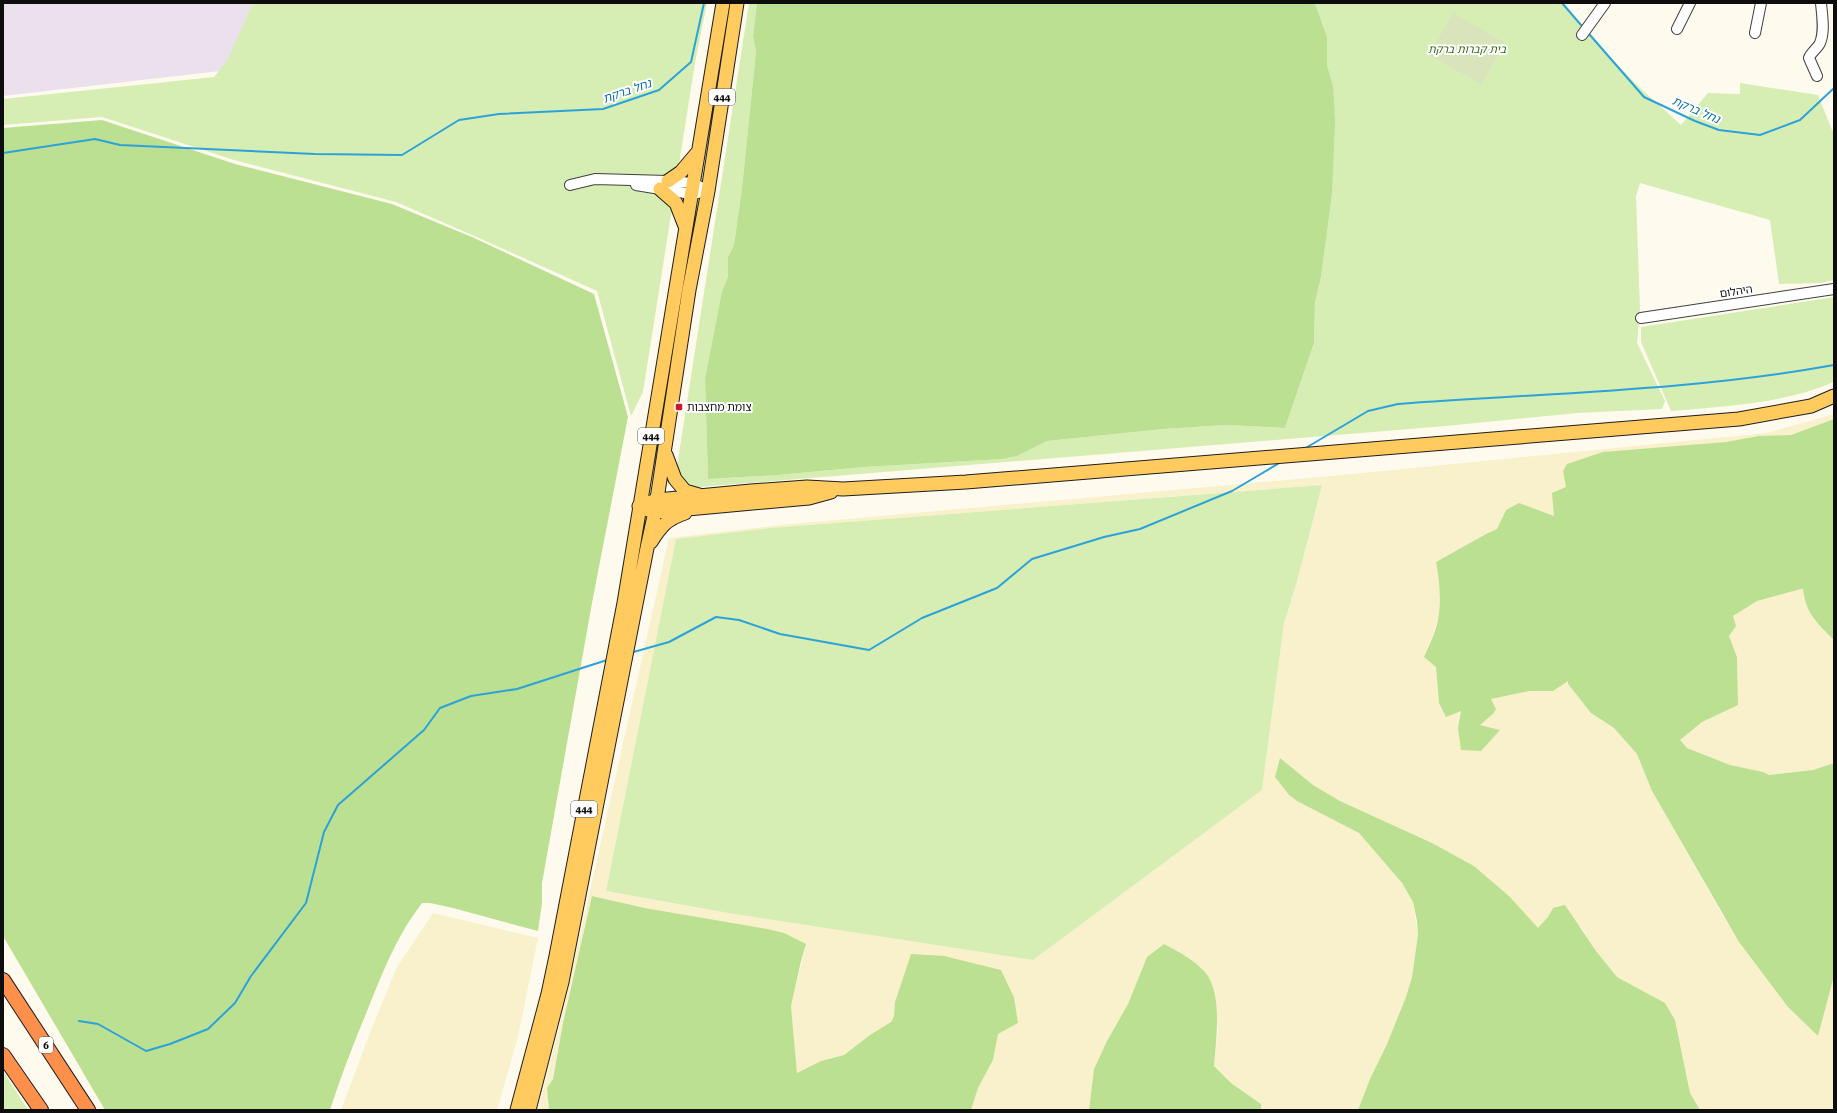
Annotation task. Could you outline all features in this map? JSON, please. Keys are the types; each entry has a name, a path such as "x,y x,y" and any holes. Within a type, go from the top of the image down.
{"highway":[{"name":"6","path":"3,980 88,1110"},
{"path":"3,1054 41,1110"}],"main road":[{"name":"444","path":"517,1110 548,994 624,603 723,3"},
{"name":"444","path":"529,1110 562,982 656,506 689,290 708,191 737,3"},
{"path":"686,226 676,203 664,185 681,172 698,152"},
{"path":"639,506 701,502 807,488 843,489 966,482 1739,419 1811,406 1834,396"},
{"path":"664,451 670,469 680,485 685,491 701,502"},
{"path":"647,548 657,532 672,518 701,502"}],"street":[{"path":"1582,35 1605,3"},
{"path":"1677,29 1690,3"},
{"path":"1755,33 1761,3"},
{"path":"1817,76 1809,58 1811,53 1820,44 1822,27 1821,3"},
{"path":"570,185 587,180 605,179 708,191"},
{"name":"היהלום","path":"1641,318 1834,289"}],"shaded area":[{"path":"3,3 364,3 229,70 3,96"},
{"path":"1834,414 1834,419 1791,435 1758,436 1726,442 1649,449 1563,471 1566,487 1554,516 1506,510 1498,529 1486,534 1436,562 1440,581 1439,614 1436,627 1424,657 1436,667 1439,703 1446,716 1461,711 1458,728 1500,730 1480,725 1493,714 1491,699 1530,691 1553,691 1568,680 1568,684 1591,713 1614,728 1637,754 1652,791 1722,914 1750,957 1788,1007 1818,1036 1834,976 1834,1110 1700,1110 1690,1093 1675,1020 1665,1003 1617,977 1596,951 1580,926 1553,908 1538,929 1510,897 1474,866 1432,843 1340,801 1313,785 1280,758 1275,777 1289,795 1297,801 1359,833 1402,883 1413,902 1418,935 1412,977 1406,997 1387,1044 1370,1079 1358,1110 1261,1110 1260,1103 1231,1083 1214,1066 1218,1030 1214,992 1206,973 1178,951 1164,944 1147,957 1128,1004 1107,1041 1094,1069 1089,1110 971,1110 978,1088 993,1060 998,1034 1018,1023 1014,997 1001,970 911,954 895,1002 894,1016 891,1022 870,1035 844,1055 821,1061 797,1073 791,1006 806,944 681,914 645,908 593,896 563,1023 553,1079 547,1088 549,1110 538,1110 560,1025 669,538 791,524 1332,476 1767,433","holes":["1321,485 1296,585 1284,623 1262,790 1033,960 734,914 606,891 676,539 770,528"]},
{"path":"1803,589 1805,599 1813,619 1834,640 1834,763 1813,770 1769,775 1763,772 1730,765 1687,748 1680,740 1702,722 1738,705 1737,657 1729,636 1733,616 1757,601"},
{"path":"433,913 538,938 518,1037 497,1110 341,1110 369,1035 397,967"}],"green space":[{"path":"253,3 707,3 695,63 643,392 631,416 597,291 396,202 234,160 102,117 3,125 3,99 214,77 228,59"},
{"path":"749,3 757,3 753,36 756,50 742,188 734,245 728,257 728,277 722,291 705,378 708,479 778,475 864,467 1003,459 1017,456 1047,441 1164,429 1226,425 1285,428 1314,343 1315,302 1321,277 1332,195 1333,86 1327,65 1327,37 1315,3 1564,3 1597,44 1640,88 1681,125 1708,93 1740,94 1740,83 1818,95 1832,130 1834,130 1834,280 1821,283 1779,284 1770,220 1640,183 1636,196 1640,310 1637,343 1665,401 1662,409 1578,413 1446,426 688,488 676,473"},
{"path":"757,3 1315,3 1327,37 1327,65 1333,86 1335,120 1332,195 1321,277 1315,302 1314,343 1285,428 1226,425 1164,429 1047,441 1017,456 1003,459 864,467 778,475 708,479 705,378 722,291 728,277 728,257 734,245 742,188 756,51 753,36"},
{"name":"בית קברות ברקת","path":"1453,13 1505,43 1481,84 1429,55"},
{"path":"102,120 235,164 392,204 472,237 594,294 628,417 592,603 542,883 542,903 538,931 453,908 430,903 422,903 403,931 388,960 350,1054 330,1110 105,1110 3,936 3,128"},
{"path":"1834,297 1834,382 1774,400 1671,411 1641,342 1641,327"},
{"path":"1834,419 1834,640 1813,618 1804,598 1803,589 1757,601 1733,616 1736,626 1729,636 1737,657 1738,705 1702,722 1680,740 1687,748 1730,765 1763,772 1769,775 1813,770 1834,763 1834,976 1818,1036 1788,1007 1739,942 1652,791 1637,754 1614,728 1591,713 1568,684 1568,681 1553,691 1530,691 1491,699 1496,709 1493,714 1480,725 1500,730 1481,751 1461,750 1458,728 1461,711 1446,717 1439,703 1436,667 1424,657 1435,632 1438,620 1440,604 1439,578 1436,562 1497,529 1506,510 1519,503 1554,516 1552,493 1566,487 1563,471 1567,464 1603,452 1726,442 1758,436 1791,435"},
{"path":"1322,485 1296,585 1284,623 1262,790 1033,960 734,914 606,891 676,539 770,528"},
{"path":"1280,758 1313,785 1340,801 1432,843 1474,866 1510,897 1538,928 1548,917 1553,908 1565,905 1596,951 1617,977 1665,1003 1675,1020 1690,1093 1700,1110 1358,1110 1370,1079 1387,1044 1406,997 1412,977 1418,935 1413,902 1402,883 1359,833 1297,801 1289,795 1275,777"},
{"path":"592,896 645,908 767,929 784,933 806,944 791,1006 797,1073 821,1061 844,1055 870,1035 891,1022 894,1016 895,1002 911,954 944,956 1001,970 1014,997 1018,1023 998,1034 993,1060 978,1088 971,1110 549,1110 547,1088 553,1079 563,1023"},
{"path":"1164,944 1191,960 1205,972 1211,981 1217,1017 1214,1066 1231,1083 1261,1104 1261,1110 1089,1110 1094,1069 1107,1041 1128,1004 1147,957"},
{"path":"3,1071 28,1110 3,1110"}],"waterway":[{"path":"3,153 95,139 120,145 315,154 402,155 459,120 499,114 603,109 659,90 691,62 704,3"},
{"name":"נחל ברקת","path":"1562,3 1581,25"},
{"name":"נחל ברקת","path":"1590,35 1644,97 1695,121 1719,130 1760,135 1800,120 1834,88"},
{"path":"1304,449 1368,411 1398,404 1671,386 1726,381 1834,365"},
{"path":"630,653 669,642 716,617 739,620 780,634 869,650 922,618 997,588 1032,559 1104,537 1140,529 1232,491 1281,462"},
{"path":"79,1021 98,1024 146,1051 170,1044 208,1029 235,1003 251,976 306,903 324,832 338,805 424,730 440,708 471,696 517,689 607,660"}],"place":[{"name":"צומת מחצבות","path":"679,407"}]}
